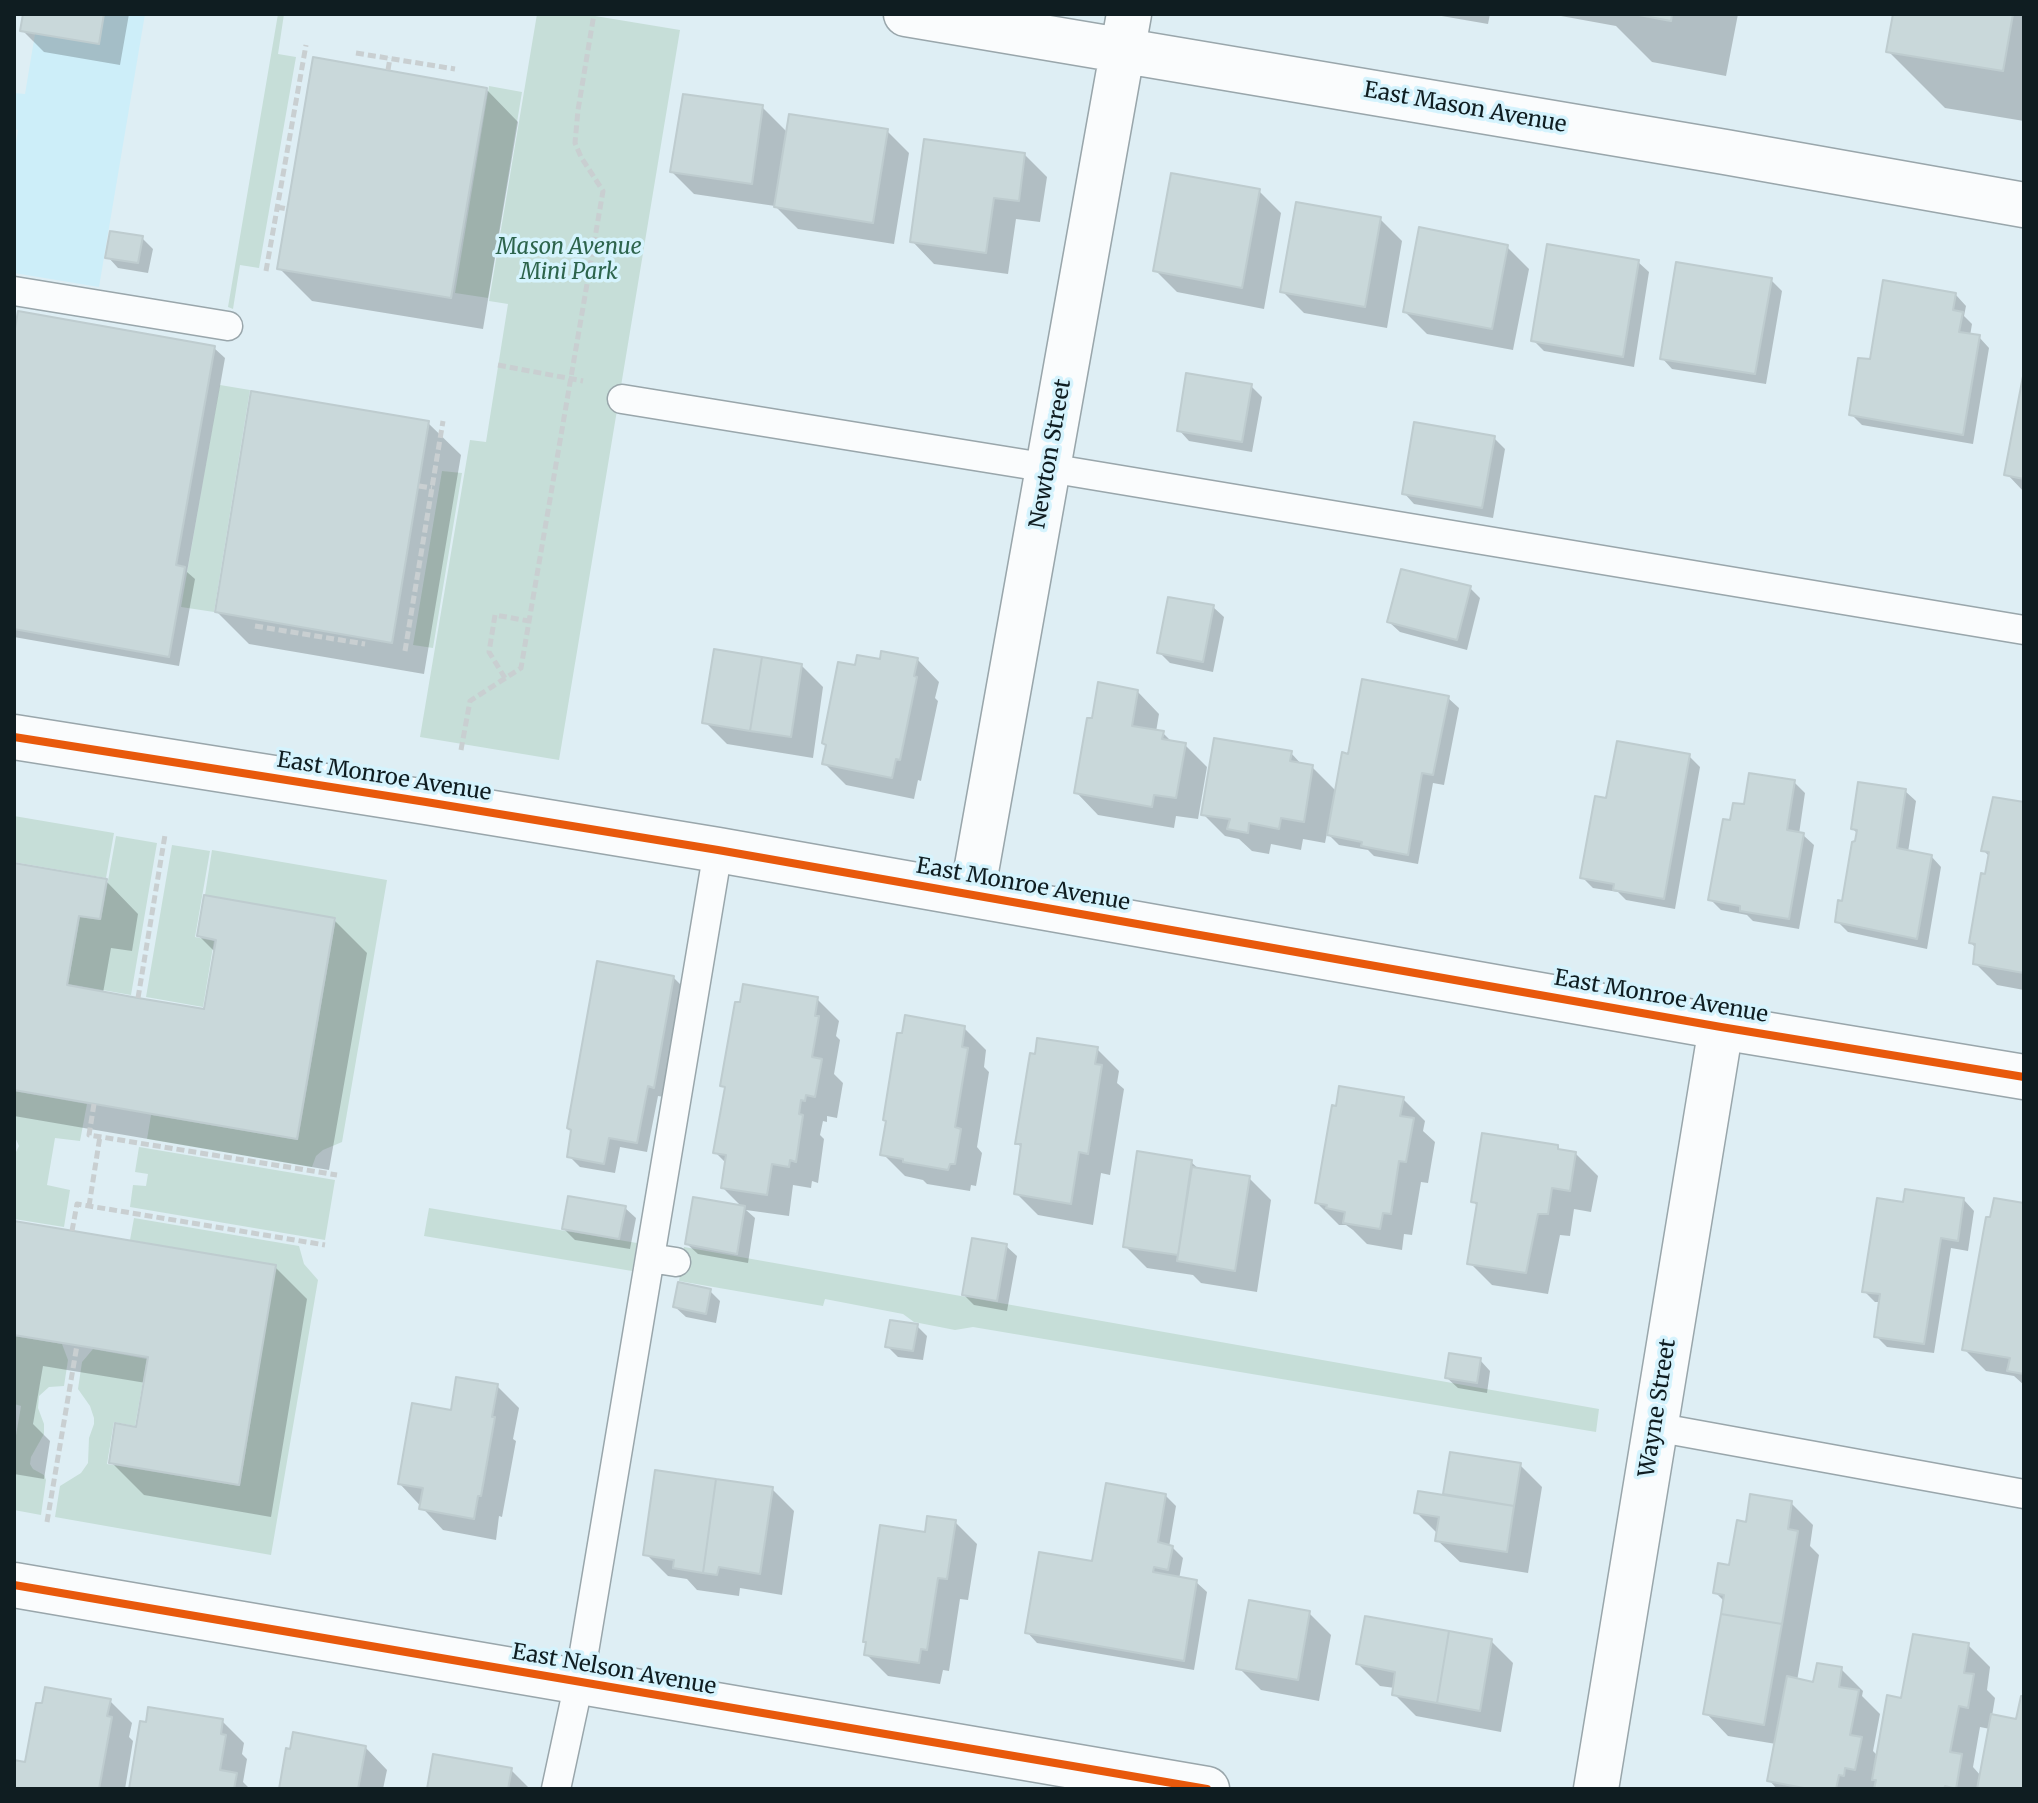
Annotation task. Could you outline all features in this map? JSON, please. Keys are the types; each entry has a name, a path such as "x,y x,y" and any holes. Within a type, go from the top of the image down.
{"street":[{"name":"East Mason Avenue","path":"906,14 1126,32 1725,152 2024,205"},
{"name":"Newton Street","path":"972,894 1126,32"},
{"name":"East Monroe Avenue","path":"14,737 718,850 1721,1027 2024,1077"},
{"name":"Wayne Street","path":"1596,1789 1721,1027"},
{"name":"East Nelson Avenue","path":"14,1585 1207,1789"}],"lane":[{"path":"14,291 228,326"},
{"path":"622,399 2024,630"},
{"path":"556,1789 663,1260 718,850"},
{"path":"1655,1427 2024,1494"}],"path":[{"path":"461,750 470,701 521,668 603,191 575,143 594,14"},
{"path":"266,271 306,45"},
{"path":"356,53 455,69"},
{"path":"388,70 390,58"},
{"path":"277,207 287,209"},
{"path":"498,365 621,387 622,399"},
{"path":"405,651 443,421"},
{"path":"419,486 432,488"},
{"path":"505,678 489,652 495,615 529,621"},
{"path":"255,626 326,635 365,644"},
{"path":"138,998 165,835"},
{"path":"94,1104 89,1135 337,1175"},
{"path":"89,1206 100,1136"},
{"path":"72,1231 77,1204 325,1245"},
{"path":"47,1522 77,1345"}],"shaded area":[{"path":"23,14 145,14 99,287 14,273 14,156 18,130 14,129 14,93 25,94 35,34 20,31"}],"green space":[{"path":"278,14 284,14 278,54 296,57 259,268 240,265 233,309 228,307"},
{"name":"Mason Avenue Mini Park","path":"537,14 583,14 680,30 559,760 420,737 470,440 486,442 508,304 489,301"},
{"path":"489,86 522,92 488,298 455,293"},
{"path":"220,385 250,390 214,612 181,607"},
{"path":"442,471 462,473 433,648 413,645"},
{"path":"14,816 114,833 106,878 14,862"},
{"path":"116,836 157,843 131,995 68,984 80,917 101,920"},
{"path":"172,845 210,851 195,937 214,941 203,1007 146,997"},
{"path":"212,850 387,880 342,1142 323,1150 316,1156 312,1167 147,1139 151,1115 298,1140 336,918 205,895"},
{"path":"14,1091 87,1104 80,1141 55,1138 47,1185 70,1190 64,1227 14,1219 14,1156 19,1146 14,1135"},
{"path":"139,1147 335,1180 325,1240 130,1207 133,1185 146,1186 148,1174 135,1172"},
{"path":"429,1208 637,1243 632,1271 424,1236"},
{"path":"134,1218 299,1246 304,1264 318,1280 271,1555 55,1517 60,1486 81,1473 88,1463 94,1418 78,1389 82,1362 93,1349 147,1359 135,1426 114,1422 107,1464 240,1486 276,1265 130,1240"},
{"path":"684,1247 1599,1409 1596,1432 973,1327 955,1330 914,1322 903,1314 825,1299 823,1306 679,1281"},
{"path":"14,1336 62,1344 68,1360 64,1386 49,1387 39,1396 38,1408 44,1434 30,1464 46,1480 41,1515 14,1510 14,1447 21,1406 14,1404"}],"building":[{"path":"23,14 104,14 99,44 20,31"},
{"path":"1634,14 1672,14 1671,21"},
{"path":"1893,14 2013,14 2003,71 1886,52"},
{"path":"313,57 487,88 451,298 277,269"},
{"path":"683,94 763,105 752,184 670,172"},
{"path":"789,114 888,129 873,223 774,207"},
{"path":"924,139 1025,153 1019,201 994,198 986,253 910,242"},
{"path":"1171,173 1260,189 1242,288 1153,271"},
{"path":"1296,202 1381,217 1365,307 1280,292"},
{"path":"1419,227 1508,245 1492,329 1403,312"},
{"path":"110,231 143,236 138,263 105,258"},
{"path":"1547,244 1639,260 1623,357 1531,341"},
{"path":"1676,262 1772,278 1755,374 1660,359"},
{"path":"1883,280 1956,293 1953,310 1963,312 1959,332 1980,335 1963,435 1849,415 1858,358 1870,359"},
{"path":"18,311 215,346 176,565 185,567 169,657 14,629 14,334"},
{"path":"2024,371 2024,479 2004,475"},
{"path":"1186,373 1252,384 1242,442 1177,431"},
{"path":"251,391 429,421 392,643 215,612"},
{"path":"1414,422 1495,436 1482,508 1402,494"},
{"path":"1401,569 1471,586 1457,640 1387,622"},
{"path":"1168,597 1214,605 1203,662 1157,653"},
{"path":"714,649 762,657 750,731 702,723"},
{"path":"881,651 918,658 900,760 896,759 892,778 822,764 826,745 822,743 838,662 855,665 857,655 880,659"},
{"path":"762,657 802,664 791,737 750,731"},
{"path":"1362,679 1449,696 1433,775 1422,773 1408,855 1361,846 1362,842 1327,835 1342,752 1348,754"},
{"path":"1098,682 1138,690 1132,726 1164,731 1162,739 1186,743 1176,798 1154,795 1152,807 1074,793 1087,718 1092,718"},
{"path":"1214,738 1292,751 1290,761 1313,765 1304,822 1281,818 1279,829 1249,823 1248,833 1227,829 1230,819 1201,815"},
{"path":"1617,741 1690,754 1664,899 1613,890 1614,884 1580,878 1595,796 1606,798"},
{"path":"1749,773 1795,780 1787,830 1804,833 1789,919 1740,911 1740,906 1708,900 1723,819 1730,820 1733,803 1744,804"},
{"path":"1858,782 1906,789 1897,848 1932,855 1917,939 1835,922 1857,830 1851,829"},
{"path":"1993,797 2024,802 2024,973 1973,964 1975,944 1969,943 1981,873 1985,874 1989,852 1981,851"},
{"path":"14,863 107,879 100,919 79,916 67,985 138,998 204,1009 216,940 197,936 204,895 335,918 297,1139 14,1090"},
{"path":"597,961 674,976 654,1088 648,1086 637,1143 609,1138 604,1164 567,1157 571,1130 567,1128"},
{"path":"743,984 818,997 815,1016 819,1016 812,1057 822,1059 815,1097 806,1095 805,1101 801,1100 799,1114 803,1115 796,1162 790,1160 789,1167 772,1164 767,1195 721,1188 726,1155 713,1153 725,1087 720,1086 735,1002 740,1002"},
{"path":"905,1015 965,1026 962,1047 968,1048 955,1127 961,1129 955,1164 950,1164 948,1170 880,1155 897,1033 902,1033"},
{"path":"1037,1038 1098,1047 1095,1064 1102,1065 1088,1154 1079,1152 1071,1204 1014,1194 1021,1144 1015,1144 1030,1053 1035,1054"},
{"path":"1339,1086 1404,1097 1400,1116 1414,1118 1406,1162 1399,1161 1391,1214 1383,1213 1380,1229 1343,1223 1345,1212 1315,1203 1332,1105 1336,1106"},
{"path":"1482,1133 1558,1145 1558,1149 1576,1152 1570,1191 1552,1188 1548,1214 1538,1214 1526,1273 1467,1264 1477,1203 1471,1202"},
{"path":"1137,1151 1192,1160 1178,1255 1123,1247"},
{"path":"1192,1167 1250,1176 1235,1271 1177,1261"},
{"path":"1905,1189 1964,1198 1958,1241 1941,1238 1924,1344 1874,1337 1880,1294 1862,1292 1877,1198 1903,1202"},
{"path":"568,1196 626,1206 619,1239 562,1229"},
{"path":"693,1197 745,1206 737,1254 685,1244"},
{"path":"1994,1198 2024,1203 2024,1374 2007,1371 2010,1358 1962,1350 1986,1217 1990,1217"},
{"path":"14,1221 276,1265 239,1485 109,1463 115,1423 136,1427 148,1357 14,1335"},
{"path":"972,1238 1007,1244 997,1301 962,1295"},
{"path":"678,1282 711,1289 706,1314 673,1307"},
{"path":"890,1320 918,1324 913,1351 885,1347"},
{"path":"1449,1353 1481,1358 1477,1383 1445,1378"},
{"path":"456,1377 498,1384 481,1496 478,1496 474,1519 419,1509 423,1488 398,1484 412,1403 451,1410"},
{"path":"1450,1452 1521,1463 1514,1506 1443,1494"},
{"path":"655,1470 716,1479 703,1573 673,1568 674,1560 643,1555"},
{"path":"716,1479 773,1487 760,1574 719,1567 717,1575 703,1573"},
{"path":"1106,1483 1166,1494 1158,1542 1173,1546 1168,1570 1154,1567 1153,1572 1197,1580 1184,1661 1025,1633 1039,1552 1092,1561"},
{"path":"1418,1491 1514,1506 1507,1552 1435,1541 1439,1517 1414,1513"},
{"path":"1750,1494 1792,1501 1788,1529 1798,1531 1782,1624 1721,1614 1724,1595 1713,1593 1718,1563 1729,1565 1737,1520 1746,1522"},
{"path":"927,1516 956,1520 947,1579 938,1578 927,1650 921,1649 919,1663 864,1655 866,1642 863,1642 880,1525 925,1532"},
{"path":"1249,1600 1310,1611 1298,1680 1236,1669"},
{"path":"1721,1614 1782,1624 1764,1725 1703,1714"},
{"path":"1365,1616 1449,1631 1437,1703 1392,1695 1395,1672 1356,1664"},
{"path":"1449,1631 1492,1639 1480,1711 1437,1703"},
{"path":"1913,1634 1969,1643 1964,1673 1974,1674 1968,1708 1959,1706 1950,1752 1962,1754 1956,1789 1945,1786 1944,1789 1874,1789 1876,1780 1872,1780 1887,1695 1901,1698"},
{"path":"1817,1663 1842,1667 1839,1687 1859,1690 1850,1735 1862,1737 1855,1770 1845,1768 1844,1776 1839,1775 1836,1789 1809,1789 1767,1781 1787,1676 1813,1682"},
{"path":"45,1687 111,1699 107,1716 112,1717 99,1789 14,1789 14,1760 25,1762 36,1703 42,1703"},
{"path":"2021,1696 2024,1696 2024,1789 1977,1789 1991,1714 2016,1719"},
{"path":"148,1707 223,1719 221,1734 226,1735 220,1770 237,1773 234,1789 129,1789 140,1721 146,1722"},
{"path":"293,1732 366,1746 358,1789 279,1789 286,1748 290,1749"},
{"path":"433,1754 512,1768 508,1789 427,1789"}],"cycle path":[{"path":"14,737 718,850 1721,1027 2024,1077"},
{"path":"14,1585 1207,1789"}]}
